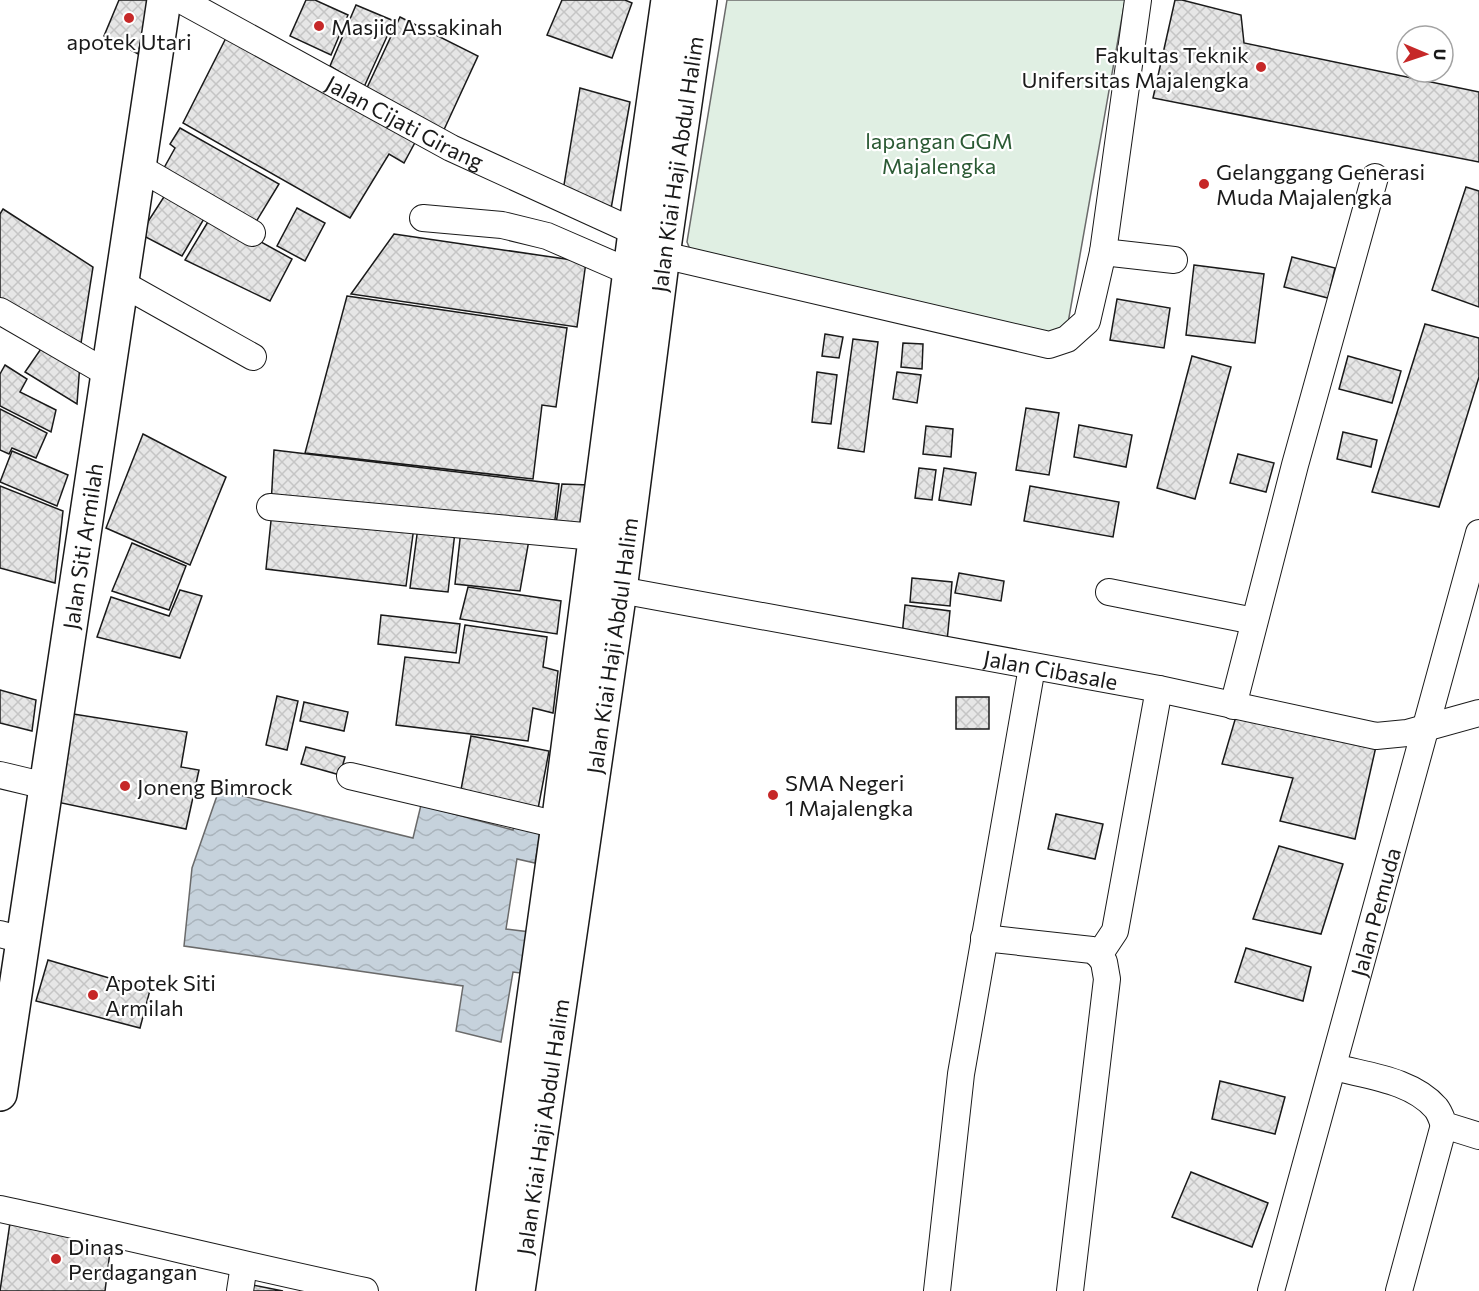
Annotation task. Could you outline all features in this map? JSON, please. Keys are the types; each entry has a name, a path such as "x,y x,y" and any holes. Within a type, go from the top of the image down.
{"main road":[{"name":"Jalan Siti Armilah","path":"0,1094 11,937 46,786 164,0"},
{"name":"Jalan Kiai Haji Abdul Halim","path":"493,1291 558,825 594,537 668,0"},
{"name":"Jalan Kiai Haji Abdul Halim","path":"518,1291 620,590 663,255 700,0"}],"street":[{"name":"Jalan Cijati Girang","path":"181,0 451,148 635,232"},
{"path":"663,255 1049,345 1067,339 1087,321 1103,252 1137,0"},
{"path":"140,168 252,232"},
{"path":"1233,706 1375,177"},
{"path":"423,218 502,225 547,236 630,272"},
{"path":"1103,252 1174,260"},
{"path":"123,284 253,357"},
{"path":"0,311 107,372"},
{"path":"270,507 594,537"},
{"name":"Jalan Pemuda","path":"1271,1291 1479,533"},
{"name":"Jalan Cibasale","path":"620,590 1159,689 1376,736 1407,733 1479,712"},
{"path":"1109,592 1254,621"},
{"path":"937,1291 960,1074 1032,667"},
{"path":"1099,955 1115,931 1159,689"},
{"path":"0,775 46,786"},
{"path":"350,776 558,825"},
{"path":"984,938 1092,950 1104,962 1107,979 1070,1291"},
{"path":"1334,1067 1400,1084 1420,1094 1437,1109 1444,1125 1399,1291"},
{"path":"1444,1125 1479,1137"},
{"path":"0,1209 365,1291"},
{"path":"240,1291 244,1265"}],"green space":[{"name":"lapangan GGM Majalengka","path":"727,0 1125,0 1068,323 1052,335 692,254 687,242"}],"water":[{"path":"219,790 413,838 421,805 513,830 515,821 541,826 535,863 517,859 506,929 530,932 520,973 513,972 501,1042 456,1031 463,986 184,946 192,868"}],"building":[{"name":"apotek Utari","path":"119,0 150,0 138,54 104,36"},
{"name":"Masjid Assakinah","path":"306,0 315,0 348,15 331,55 290,36"},
{"path":"562,0 625,0 632,3 612,58 547,35"},
{"name":"Fakultas Teknik Unifersitas Majalengka","path":"1175,0 1182,0 1241,15 1244,43 1395,74 1395,84 1441,84 1479,92 1479,162 1153,98"},
{"path":"356,5 394,21 364,87 330,66"},
{"path":"400,17 478,56 442,134 366,90"},
{"path":"227,36 419,135 404,163 389,154 350,218 183,123"},
{"path":"580,88 630,102 611,209 563,191"},
{"path":"180,128 279,184 251,230 159,177 175,148 170,144"},
{"path":"1466,187 1479,191 1479,307 1432,290"},
{"path":"169,189 208,212 182,256 140,234"},
{"path":"297,208 325,223 305,261 277,246"},
{"path":"3,209 93,267 81,343 0,301 0,214"},
{"path":"212,215 292,259 270,301 185,260"},
{"path":"394,234 586,262 577,327 351,294"},
{"path":"1292,257 1335,268 1328,298 1284,287"},
{"path":"1194,265 1264,274 1255,343 1186,335"},
{"path":"347,296 567,328 556,407 542,405 533,479 305,453"},
{"path":"1117,299 1170,308 1164,348 1110,340"},
{"path":"1425,324 1479,338 1479,377 1439,507 1372,492"},
{"path":"825,334 843,337 839,358 822,356"},
{"path":"853,339 878,342 864,452 838,448"},
{"path":"45,343 80,363 77,404 25,372"},
{"path":"903,343 923,344 922,369 901,367"},
{"path":"1192,356 1231,367 1195,499 1157,488"},
{"path":"1348,356 1401,371 1392,403 1339,389"},
{"path":"5,365 27,379 20,392 56,410 51,432 0,406 0,374"},
{"path":"817,372 837,375 831,424 812,422"},
{"path":"897,372 921,375 917,403 893,399"},
{"path":"1026,408 1059,413 1049,475 1016,470"},
{"path":"0,409 47,433 36,458 12,448 9,454 0,450"},
{"path":"1079,425 1132,435 1126,467 1074,457"},
{"path":"926,426 953,429 951,457 923,454"},
{"path":"1343,432 1377,440 1371,467 1337,459"},
{"path":"143,434 226,477 190,565 106,528"},
{"path":"274,450 559,484 554,528 271,506"},
{"path":"12,451 68,475 57,506 0,482"},
{"path":"1238,454 1274,463 1266,492 1230,483"},
{"path":"919,468 936,470 932,500 915,498"},
{"path":"944,468 976,473 971,505 939,500"},
{"path":"562,484 589,485 582,526 556,524"},
{"path":"0,486 63,511 55,583 0,568"},
{"path":"1030,486 1119,502 1113,537 1024,521"},
{"path":"272,511 414,527 406,586 266,569"},
{"path":"418,527 455,532 448,592 410,588"},
{"path":"461,530 529,540 520,591 455,584"},
{"path":"132,543 186,566 169,610 112,591"},
{"path":"959,573 1004,581 1001,601 955,593"},
{"path":"912,578 952,582 950,606 910,602"},
{"path":"468,587 561,601 557,634 460,619"},
{"path":"180,590 202,596 180,658 97,637 111,597 169,616"},
{"path":"905,605 950,611 947,641 902,636"},
{"path":"381,615 460,624 456,653 378,644"},
{"path":"465,625 547,637 543,667 558,671 553,713 533,708 528,741 396,725 405,657 459,663"},
{"path":"0,690 36,700 32,731 0,723"},
{"path":"277,696 298,701 287,750 266,745"},
{"path":"956,697 989,697 989,729 956,729"},
{"path":"304,702 348,712 344,731 300,721"},
{"name":"Joneng Bimrock","path":"67,713 187,732 181,767 199,770 186,829 52,801"},
{"path":"1237,713 1377,742 1355,839 1280,821 1293,778 1222,764"},
{"path":"471,736 549,751 538,809 460,795"},
{"path":"306,747 345,757 340,775 301,764"},
{"path":"1056,814 1103,824 1095,859 1048,849"},
{"path":"1279,846 1343,864 1321,934 1253,919"},
{"path":"1246,948 1311,967 1303,1001 1235,982"},
{"name":"Apotek Siti Armilah","path":"48,960 150,990 140,1028 36,1001"},
{"path":"1220,1081 1285,1097 1275,1134 1212,1119"},
{"path":"1191,1172 1268,1203 1252,1247 1172,1217"},
{"name":"Dinas Perdagangan","path":"11,1216 112,1236 105,1291 0,1291"},
{"path":"253,1285 283,1291 252,1291"}],"place":[{"name":"apotek Utari","path":"129,18"},
{"name":"Masjid Assakinah","path":"319,26"},
{"name":"Fakultas Teknik Unifersitas Majalengka","path":"1261,67"},
{"name":"Gelanggang Generasi Muda Majalengka","path":"1204,184"},
{"name":"Joneng Bimrock","path":"125,786"},
{"name":"SMA Negeri 1 Majalengka","path":"773,795"},
{"name":"Apotek Siti Armilah","path":"93,995"},
{"name":"Dinas Perdagangan","path":"56,1259"}]}
